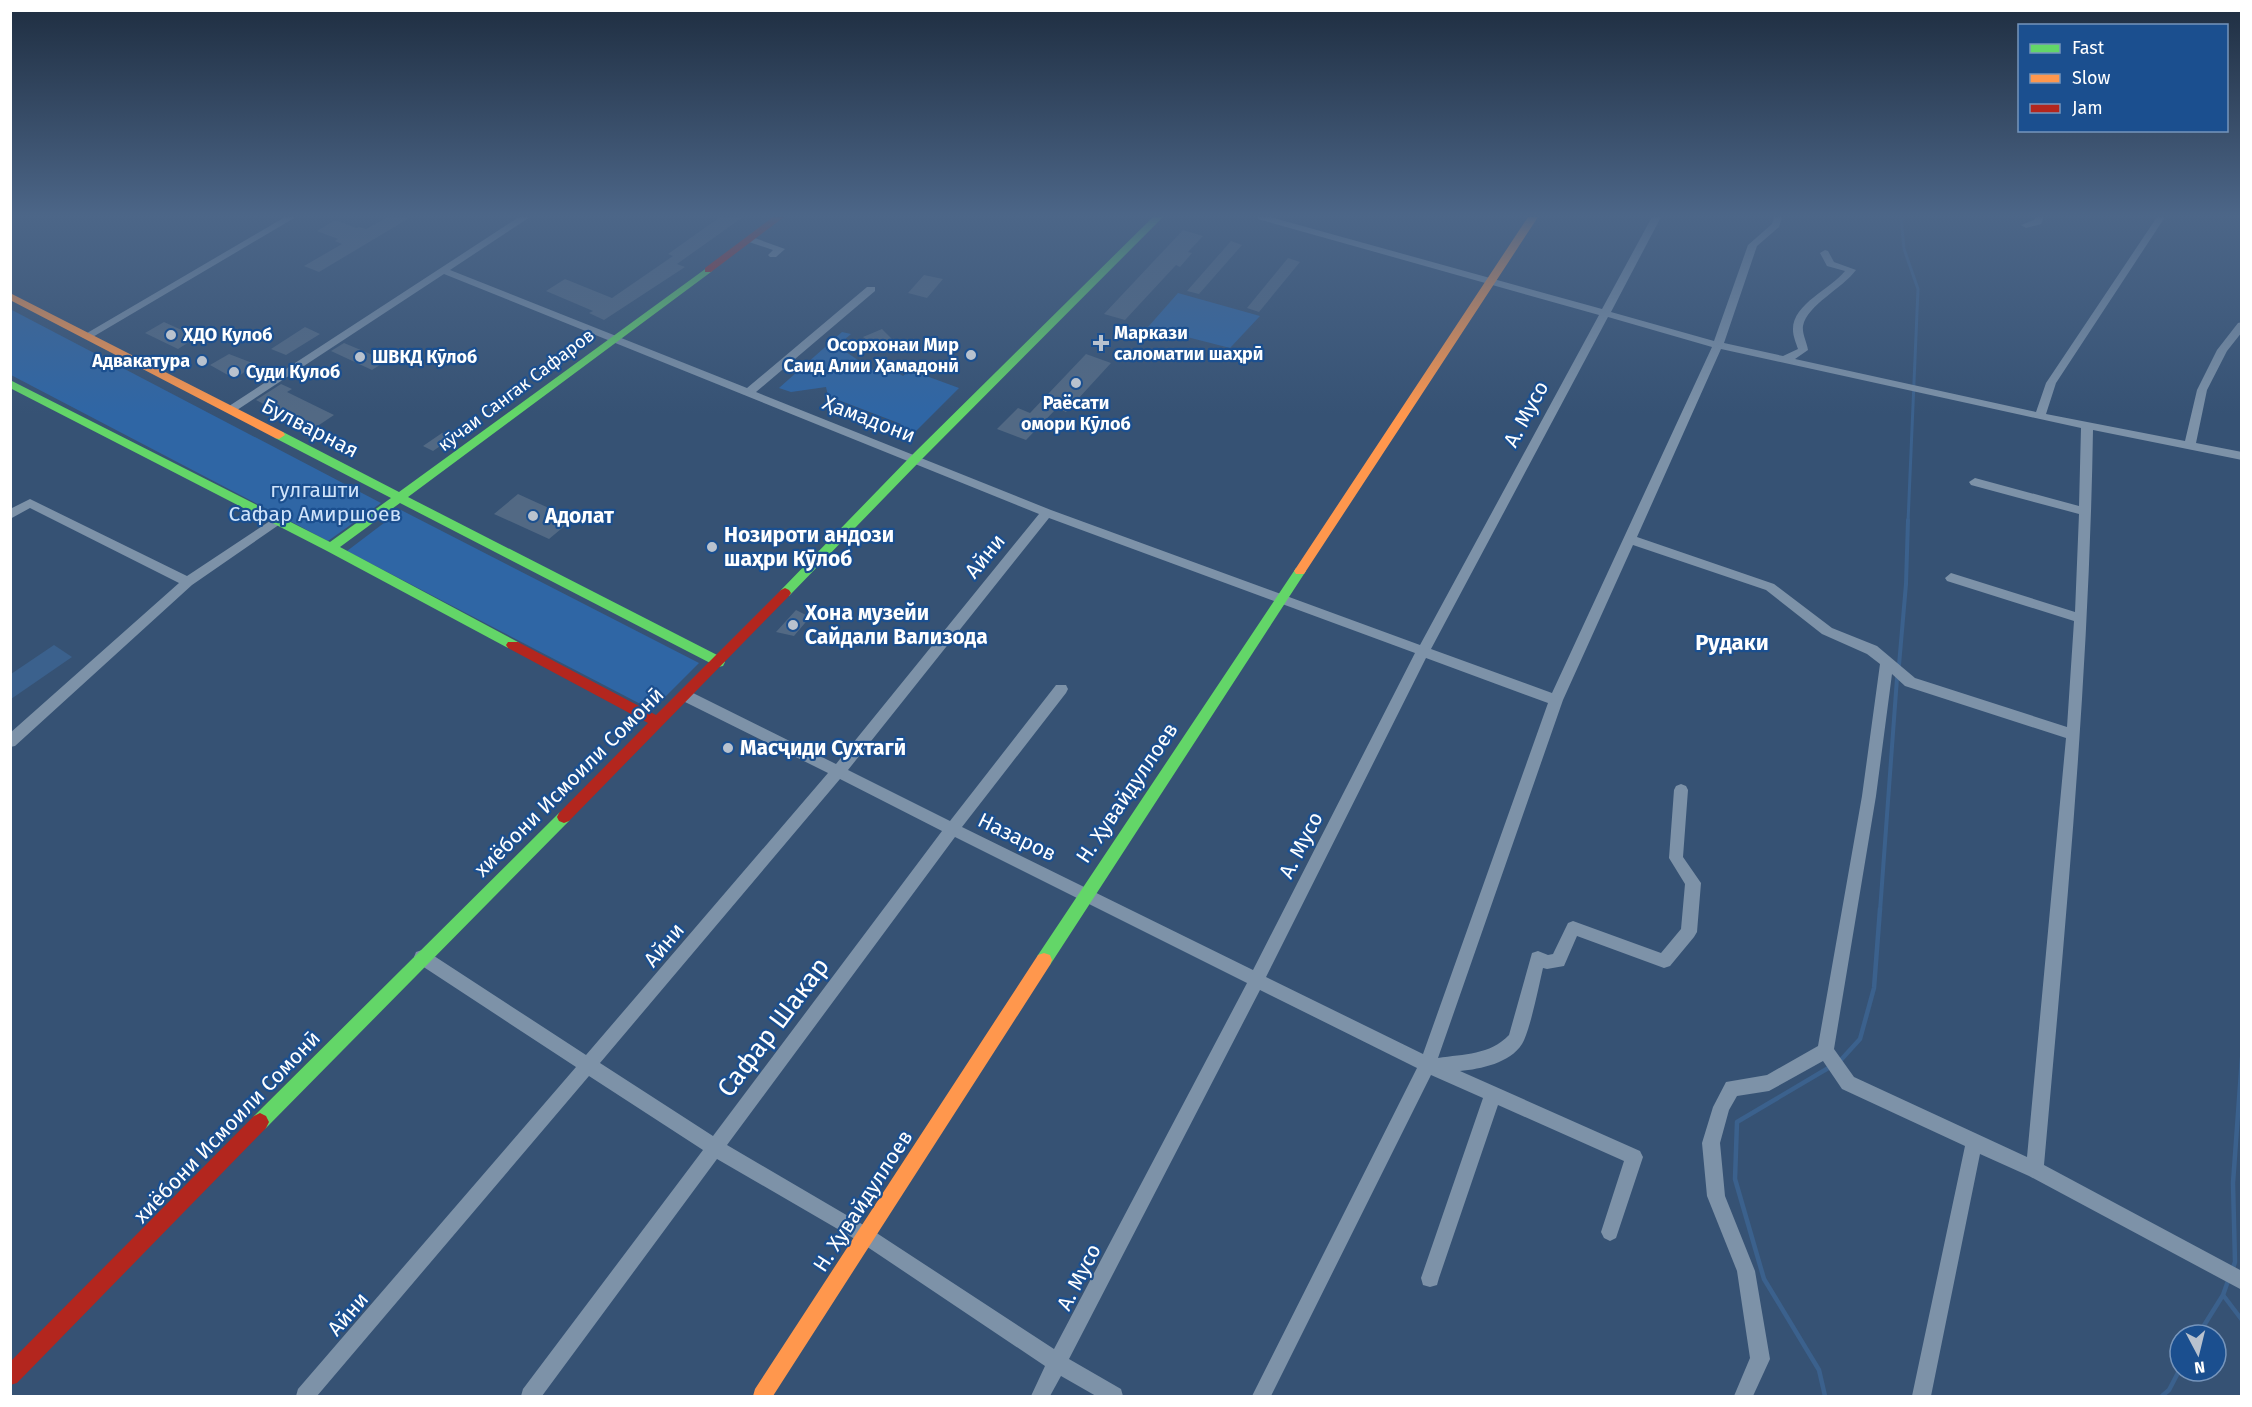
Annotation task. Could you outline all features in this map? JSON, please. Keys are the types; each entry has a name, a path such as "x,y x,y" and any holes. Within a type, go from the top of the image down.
{"street":[{"path":"87,336 178,283"},
{"path":"230,410 425,283"},
{"name":"Ҳамадони","path":"475,283 614,340 916,458 1047,513 1556,700"},
{"name":"кӯчаи Сангак Сафаров","path":"331,548 691,283"},
{"name":"хиёбони Исмоили Сомонӣ","path":"10,1376 422,957 686,696 916,458 1092,283"},
{"path":"1491,283 1718,345 2087,426 2241,456"},
{"name":"Н. Ҳувайдуллоев","path":"762,1396 1086,894 1491,283"},
{"name":"А. Мусо","path":"1040,1396 1256,981 1423,651 1621,283"},
{"path":"1261,1396 1429,1066 1556,700 1718,345 1740,283"},
{"path":"1784,360 1803,350 1798,331 1800,318 1830,290 1841,283"},
{"path":"2040,416 2050,383 2117,283"},
{"path":"748,393 871,289"},
{"name":"Булварная","path":"10,296 718,662"},
{"path":"2190,446 2202,390 2222,351 2241,325"},
{"path":"10,383 331,548 659,723"},
{"path":"2035,1170 2075,735 2086,512 2087,426"},
{"path":"1975,482 2086,512"},
{"path":"10,516 30,503 188,582"},
{"name":"Айни","path":"305,1396 589,1066 838,771 1047,513"},
{"path":"10,742 188,582 278,522"},
{"path":"1630,539 1770,587 1827,631 1872,650 1910,682 2075,735"},
{"path":"1951,578 2080,618"},
{"path":"1887,662 1869,796 1825,1051 1848,1083 2035,1170 2241,1281"},
{"name":"Сафар Шакар","path":"530,1396 952,829 1061,689"},
{"name":"Назаров","path":"686,696 1429,1066 1634,1157 1610,1232"},
{"path":"1429,1066 1495,1056 1509,1049 1516,1039 1538,958 1547,962 1558,961 1573,928 1665,961 1689,932 1693,883 1676,858 1681,790"},
{"path":"422,957 715,1148 866,1236 1058,1363 1114,1396"},
{"path":"1743,1396 1760,1359 1746,1271 1716,1196 1711,1143 1721,1107 1732,1088 1769,1083 1825,1051"},
{"path":"1430,1278 1493,1094"},
{"path":"1921,1396 1974,1143"}],"green space":[{"path":"1178,293 1260,316 1230,348 1148,327"},
{"name":"гулгашти Сафар Амиршоев","path":"10,309 381,503 328,541 11,375"},
{"path":"842,332 851,334 837,346 873,370 890,368 903,376 910,370 959,388 909,438 893,432 901,424 828,396 826,387 791,392 779,388"},
{"name":"гулгашти Сафар Амиршоев","path":"401,510 699,663 652,710 347,551"}],"shaded area":[{"path":"54,645 72,657 11,699 11,674"}],"building":[{"path":"559,283 574,283 612,298 634,283 661,283 604,320 589,313 593,311 546,291"},
{"path":"917,283 940,283 927,298 908,293"},
{"path":"1133,283 1160,283 1125,320 1104,314"},
{"path":"1194,283 1209,283 1199,294 1187,291"},
{"path":"1268,283 1283,283 1259,312 1247,308"},
{"name":"ХДО Кулоб","path":"164,322 197,337 178,349 145,333"},
{"path":"305,327 320,334 286,355 271,349"},
{"path":"882,329 892,339 886,341 893,349 882,353 863,337"},
{"name":"ШВКД Кӯлоб","path":"344,343 386,361 372,370 331,351"},
{"name":"Суди Кулоб","path":"229,354 255,364 235,379 210,365"},
{"name":"Раёсати омори Кӯлоб","path":"1086,354 1111,363 1066,412 1057,408 1026,440 997,429 1018,408 1030,413"},
{"path":"281,384 292,389 287,392 334,415 313,429 256,400"},
{"path":"442,433 452,438 433,451 423,446"},
{"name":"Адолат","path":"518,494 573,519 549,539 494,514"},
{"name":"Хона музейи Сайдали Вализода","path":"796,610 810,617 794,636 776,632"}],"waterway":[{"path":"1908,522 1918,289 1916,283"},
{"path":"1899,665 1906,584 1908,520"},
{"path":"1880,911 1897,678"},
{"path":"1839,1062 1860,1039 1874,988 1880,909"},
{"path":"2232,1271 2235,1262 2233,1183 2242,1058"},
{"path":"1825,1396 1819,1370 1764,1279 1735,1179 1737,1122 1830,1067"},
{"path":"2223,1295 2229,1278"},
{"path":"2206,1323 2223,1295"},
{"path":"2223,1295 2242,1320"},
{"path":"2162,1396 2173,1383"}],"traffic: fast":[{"path":"331,548 691,283"},
{"path":"785,593 916,458 1092,283"},
{"path":"10,383 331,548 513,645"},
{"path":"279,435 718,662"},
{"path":"1044,960 1300,571"},
{"path":"260,1122 564,817"}],"traffic: slow":[{"path":"1300,571 1490,283"},
{"path":"10,296 279,435"},
{"path":"762,1396 1044,960"}],"traffic: jam":[{"path":"564,817 785,593"},
{"path":"513,645 659,723"},
{"path":"10,1376 260,1122"}],"place":[{"name":"ХДО Кулоб","path":"171,335"},
{"name":"Маркази саломатии шаҳрӣ","path":"1101,343"},
{"name":"Осорхонаи Мир Саид Алии Ҳамадонӣ","path":"971,355"},
{"name":"ШВКД Кӯлоб","path":"360,357"},
{"name":"Адвакатура","path":"202,361"},
{"name":"Суди Кулоб","path":"234,372"},
{"name":"Раёсати омори Кӯлоб","path":"1076,383"},
{"name":"Адолат","path":"533,516"},
{"name":"Нозироти андози шаҳри Кӯлоб","path":"712,547"},
{"name":"Хона музейи Сайдали Вализода","path":"793,625"},
{"name":"Масҷиди Сухтагӣ","path":"728,748"}],"district":[{"name":"Рудаки","path":"1732,642"}]}
